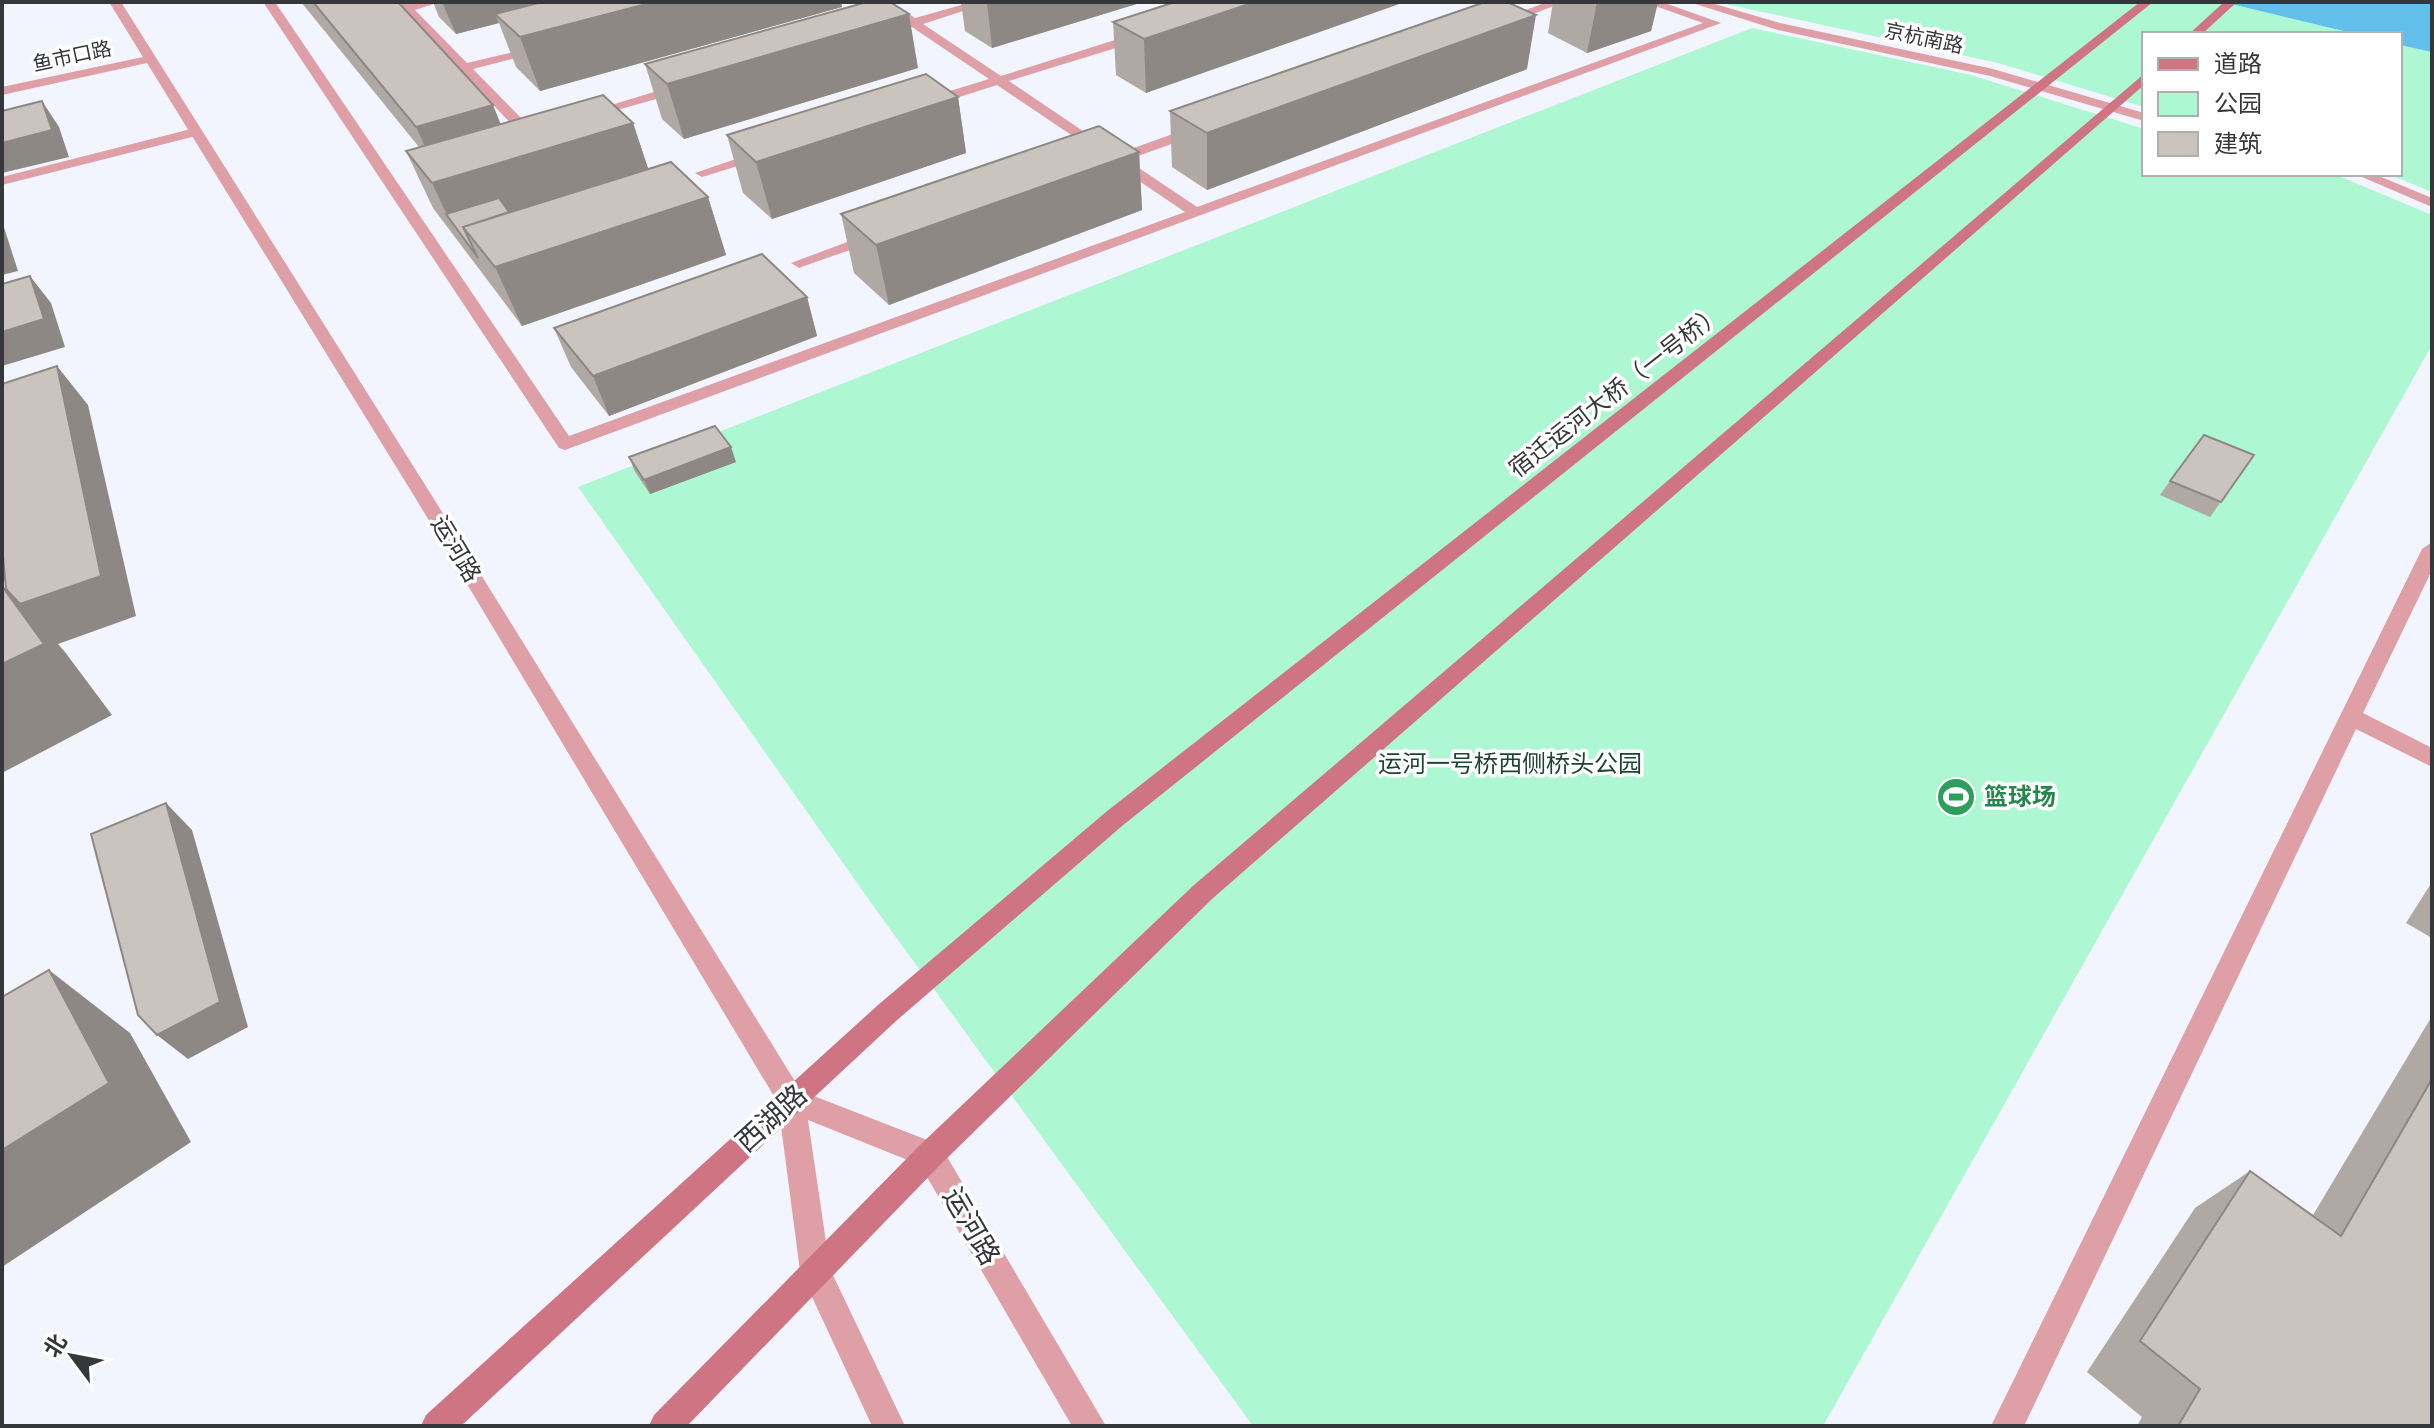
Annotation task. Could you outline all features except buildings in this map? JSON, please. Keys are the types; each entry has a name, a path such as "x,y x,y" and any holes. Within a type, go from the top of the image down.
{"main road":[{"name":"宿迁运河大桥（一号桥）","path":"1114,819 2147,2"},
{"path":"2197,32 2231,2"},
{"path":"665,1426 930,1155 1203,892 2142,80"},
{"name":"西湖路","path":"437,1426 887,1013 1114,819"}],"street":[{"name":"运河路","path":"115,2 434,513 791,1100 815,1271 889,1426"},
{"path":"269,2 565,444 1715,23 1650,2"},
{"path":"404,5 434,2"},
{"path":"883,2 1000,80 1106,157 1196,213"},
{"path":"869,35 985,2"},
{"path":"1484,28 1558,2"},
{"name":"京杭南路","path":"1695,2 1778,26 1993,73 2142,116"},
{"path":"404,5 526,131 556,123"},
{"path":"910,108 1162,30"},
{"path":"467,67 555,44"},
{"name":"鱼市口路","path":"2,91 150,59"},
{"path":"571,119 690,85"},
{"path":"1106,157 1204,127"},
{"path":"2,181 195,132"},
{"path":"702,173 777,150"},
{"path":"2367,176 2432,203"},
{"path":"799,263 888,232"},
{"path":"2007,1426 2432,549"},
{"path":"2351,717 2432,758"},
{"path":"791,1100 930,1155"},
{"name":"运河路","path":"930,1155 1090,1426"}],"green space":[{"path":"1717,2 2223,2 2348,32 2142,32 2142,106 1998,63"},
{"name":"运河一号桥西侧桥头公园","path":"1752,28 1971,75 2142,128 2142,176 2339,176 2432,215 2432,345 1823,1426 1253,1426 879,914 578,487"},
{"path":"2402,45 2432,52 2432,192 2393,176 2402,176"}],"water":[{"path":"2223,2 2432,2 2432,52 2402,45 2402,32 2348,32"}],"place":[{"name":"篮球场","path":"1956,797"}]}
